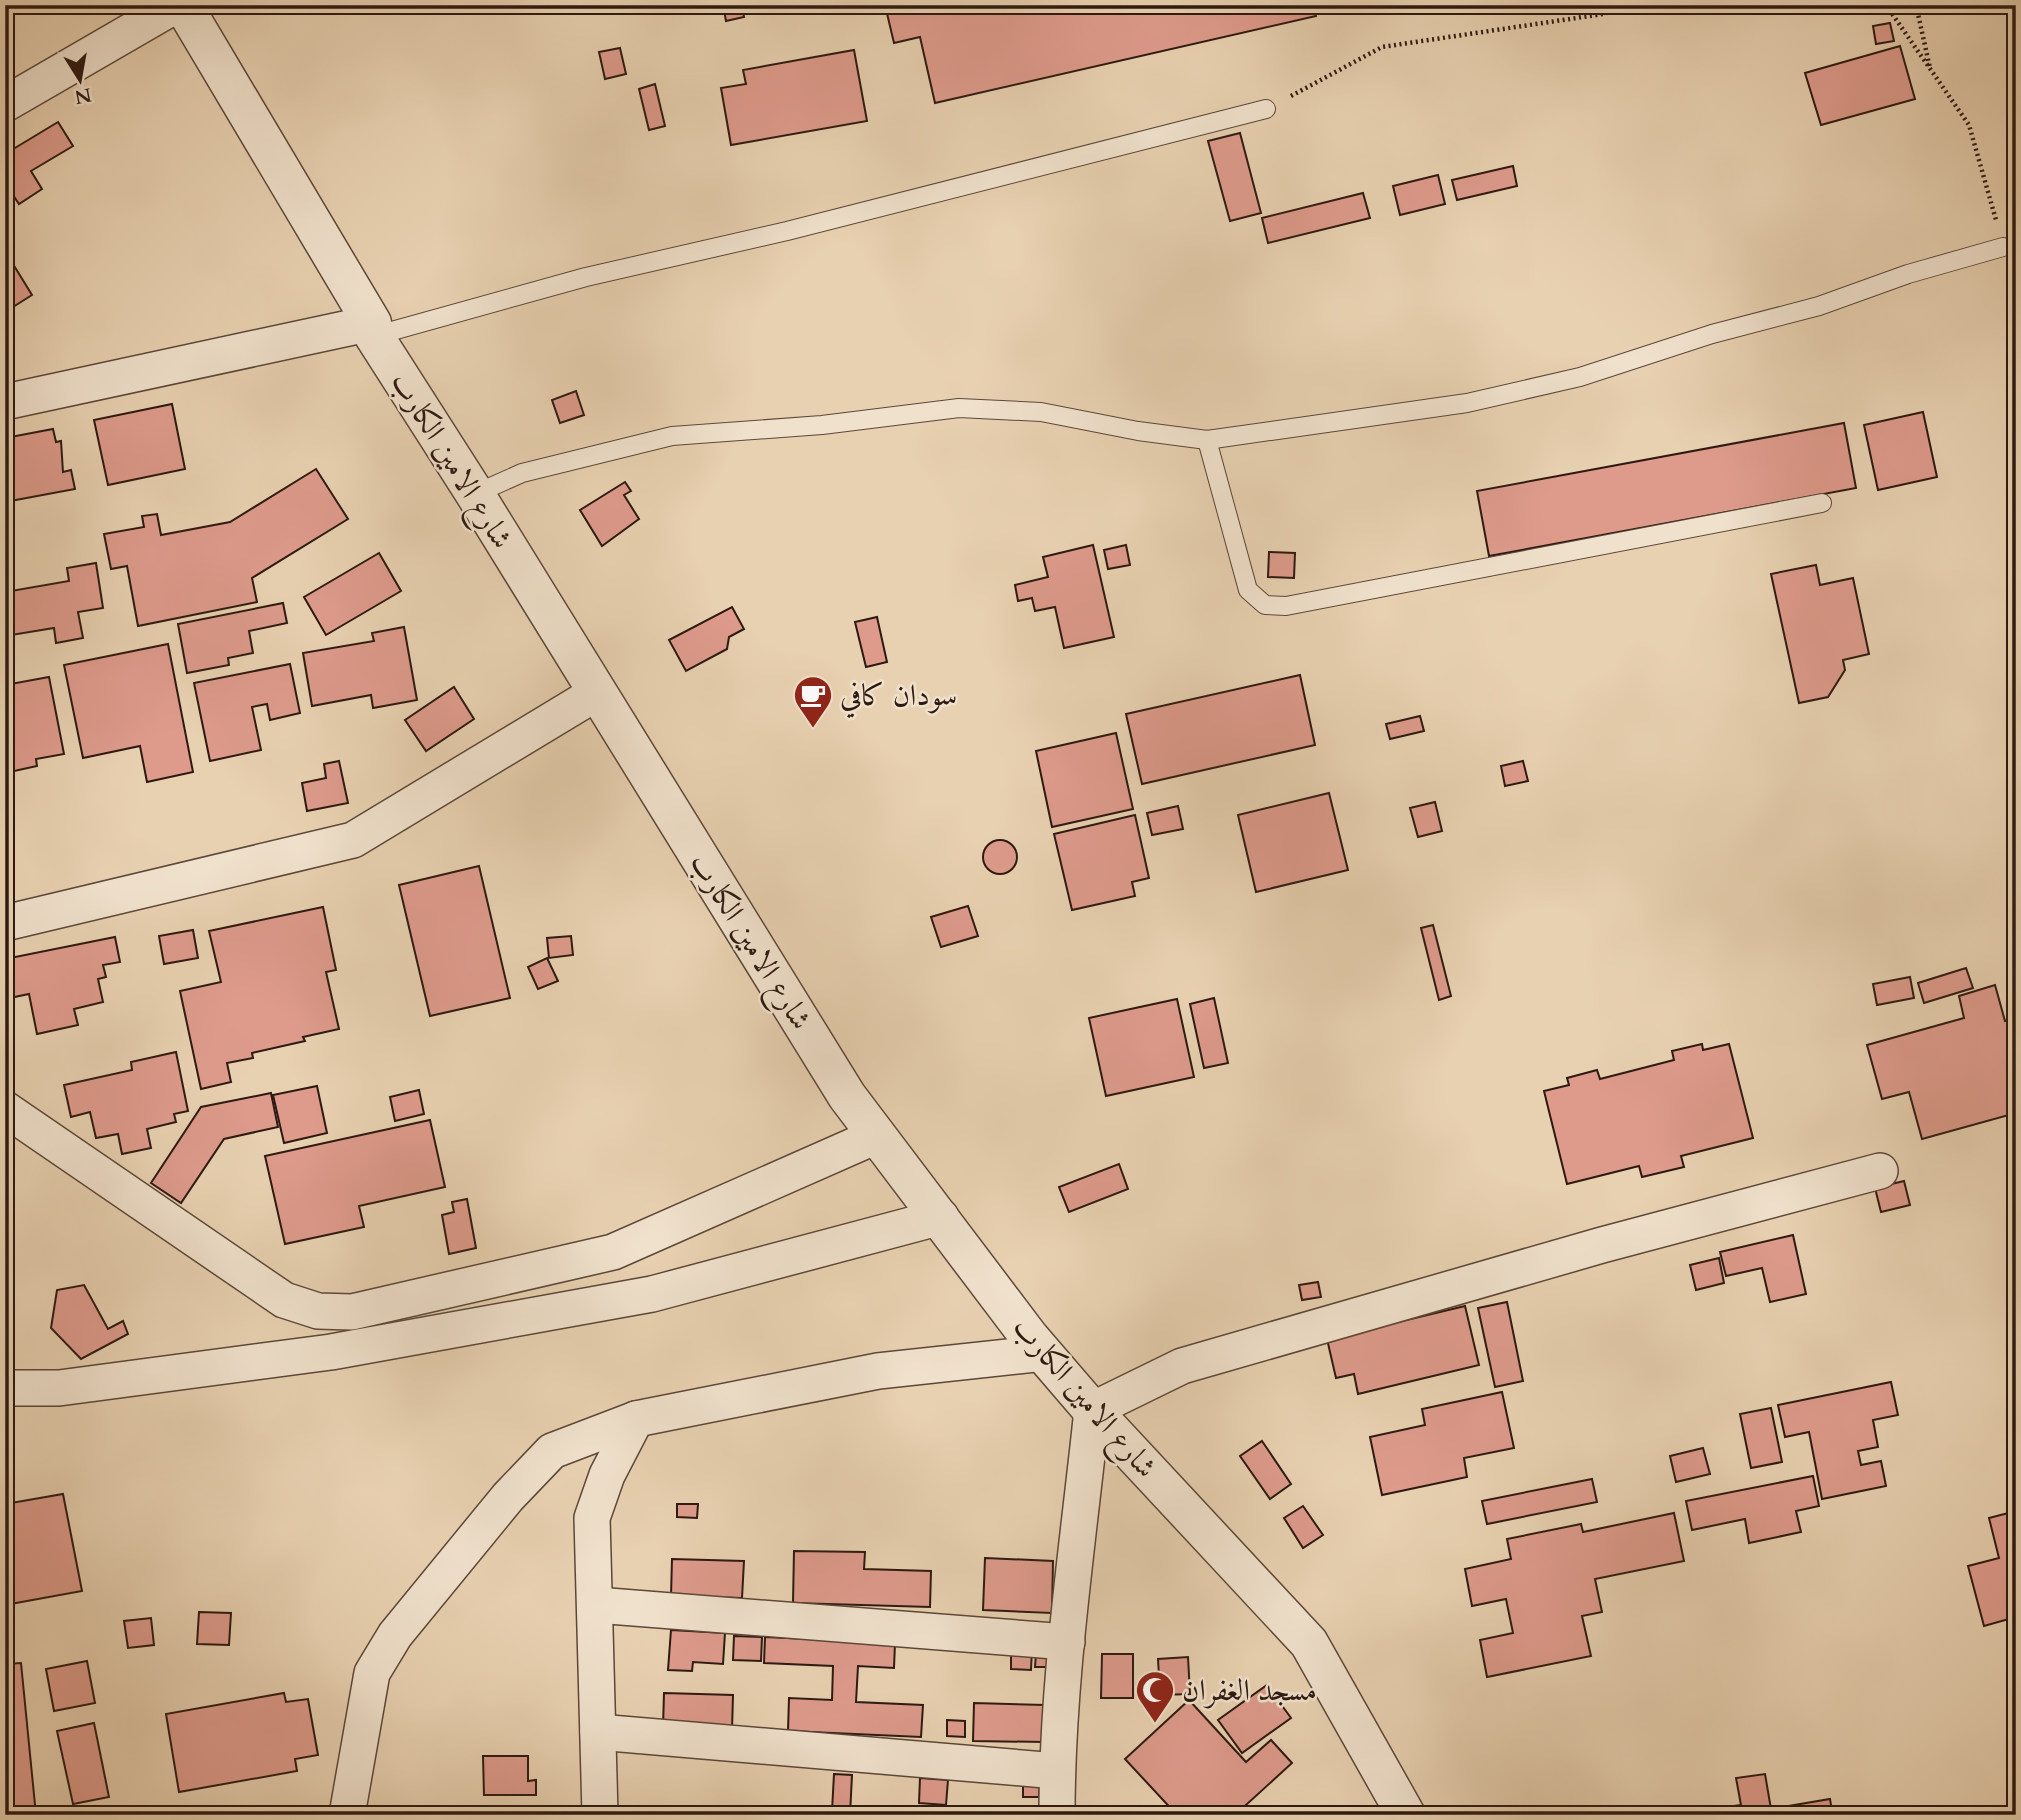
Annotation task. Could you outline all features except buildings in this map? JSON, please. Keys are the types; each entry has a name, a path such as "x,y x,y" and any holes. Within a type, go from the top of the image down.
{"street":[{"path":"5,104 176,5"},
{"name":"شارع الامين الكارب","path":"183,5 373,330 848,1096 929,1208 941,1217 1044,1353 1092,1410 1309,1643 1406,1815"},
{"path":"5,402 373,330"},
{"path":"5,923 353,840 598,692"},
{"path":"5,1110 284,1300 317,1311 352,1312 613,1252 876,1136"},
{"path":"1056,1815 1068,1642 1092,1410 1182,1366 1602,1245 1880,1171"},
{"path":"5,1388 59,1388 331,1352 639,1296 941,1217"},
{"path":"347,1815 364,1705 372,1673 395,1635 508,1497 552,1451 636,1419 878,1371 1044,1353"},
{"path":"600,1815 592,1518 607,1475 636,1419"},
{"path":"596,1605 1068,1642"},
{"path":"598,1732 1057,1771"}],"lane":[{"path":"373,330 787,231 1266,109"},
{"path":"475,494 522,473 672,436 822,425 959,408 1041,412 1138,431 1207,440 1467,403 1580,377 1712,334 1819,306 1908,274 2003,247"},
{"path":"1207,440 1248,590 1265,605 1286,606 1822,503"}],"path":[{"path":"1266,109 1382,47 1603,13 1635,5"},
{"path":"1886,5 1969,125 2003,247"},
{"path":"1916,5 1930,72"}],"place":[{"name":"سودان كافي","path":"813,729"},
{"name":"مسجد الغفران","path":"1155,1724"}]}
